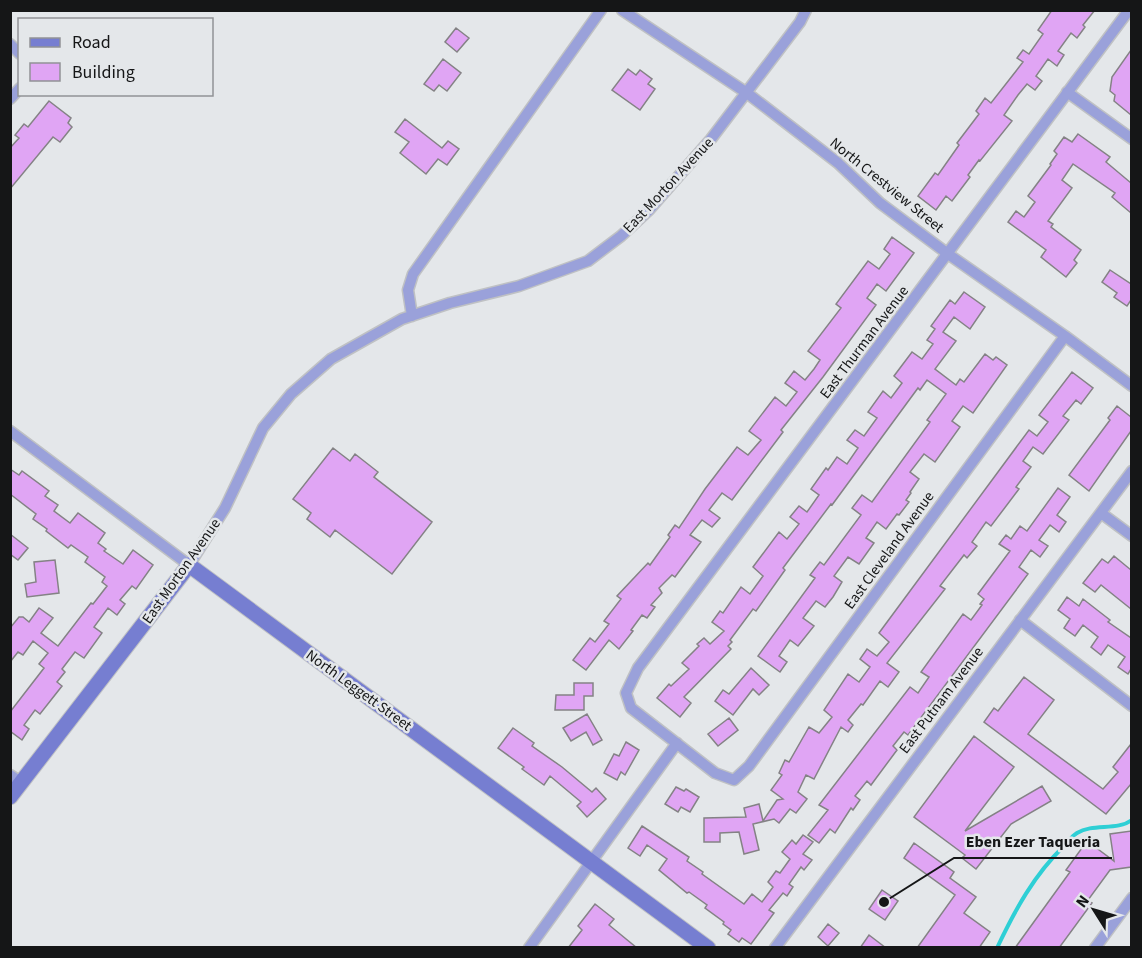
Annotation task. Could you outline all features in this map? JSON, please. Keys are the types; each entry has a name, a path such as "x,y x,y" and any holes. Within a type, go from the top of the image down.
{"street":[{"path":"412,316 408,290 413,273 602,10"},
{"name":"North Crestview Street","path":"622,10 747,93 838,163 880,203 1131,386"},
{"name":"East Morton Avenue","path":"10,798 16,779 189,565 225,508 263,428 291,394 331,359 402,319 450,303 519,286 588,261 621,236 649,210 711,139 806,10"},
{"name":"East Thurman Avenue","path":"678,743 631,708 626,693 638,668 1129,10"},
{"path":"1067,92 1131,139"},
{"name":"East Cleveland Avenue","path":"678,743 716,773 734,780 749,766 1065,336"},
{"name":"North Leggett Street","path":"10,431 708,948"},
{"name":"East Putnam Avenue","path":"775,948 1131,471"},
{"path":"1101,513 1131,536"},
{"path":"1020,620 1131,706"},
{"path":"529,948 678,743"},
{"path":"1095,948 1131,898"}],"building":[{"path":"1052,10 1095,10 1083,25 1085,27 1077,38 1071,33 1058,51 1064,55 1057,66 1048,59 1036,76 1042,81 1035,90 1027,84 1018,95 1004,115 1012,121 979,160 968,175 970,177 952,201 946,196 936,210 918,196 935,173 938,175 959,145 957,143 979,114 976,111 985,98 991,103 1023,62 1017,58 1023,50 1029,54 1043,34 1038,30"},
{"path":"456,28 469,38 457,52 445,42"},
{"path":"1131,50 1131,115 1114,101 1115,95 1110,91 1112,77"},
{"path":"443,59 461,73 447,91 439,85 434,91 424,84"},
{"path":"628,69 636,75 640,70 652,79 648,84 655,89 640,110 612,90"},
{"path":"49,101 71,118 68,123 72,127 60,142 53,137 10,189 10,148 19,138 15,135 24,124 28,127"},
{"path":"405,119 442,148 448,141 459,149 447,165 438,159 426,174 400,153 409,142 395,132"},
{"path":"1078,134 1110,157 1106,162 1131,183 1131,213 1112,197 1115,193 1073,164 1062,180 1072,188 1048,221 1053,224 1051,227 1081,250 1074,260 1077,263 1066,277 1041,257 1046,250 1008,222 1016,211 1024,217 1035,202 1028,196 1051,165 1057,154 1054,151 1064,137 1072,142"},
{"path":"892,237 914,253 886,291 877,284 867,298 876,305 781,430 783,432 732,500 722,493 709,510 720,518 712,527 702,520 690,535 701,542 675,577 672,575 659,588 662,593 651,605 655,607 647,618 642,615 619,649 609,640 586,670 573,660 590,638 595,642 609,624 604,621 621,599 617,596 648,563 650,565 670,537 668,535 675,525 679,528 737,447 748,455 761,440 749,431 775,397 786,406 797,392 785,383 794,371 805,380 814,369 820,360 808,351 841,308 836,304 868,261 879,269 890,254 884,249"},
{"path":"1110,270 1131,284 1131,300 1127,306 1114,297 1117,293 1102,282"},
{"path":"964,292 985,307 970,329 954,317 943,332 956,341 935,369 956,385 960,379 964,382 985,354 993,360 996,357 1007,365 973,413 963,406 952,421 960,427 935,462 924,454 910,472 919,479 906,500 909,502 886,529 877,522 866,538 874,543 859,564 848,557 834,576 842,582 833,597 825,607 816,601 803,618 814,626 798,646 790,640 779,656 787,662 780,672 758,656 815,578 810,575 820,562 824,565 861,515 852,508 862,495 872,502 930,422 927,420 946,394 927,380 920,390 918,388 783,568 785,570 756,611 753,609 730,640 732,642 728,646 731,649 684,697 691,703 680,717 657,698 669,684 671,686 689,669 682,663 699,646 697,644 704,638 710,644 724,631 712,622 720,611 723,613 741,587 750,594 763,576 753,567 779,532 787,539 799,524 790,517 799,506 807,512 819,495 811,489 826,468 828,470 837,457 847,464 858,448 847,440 855,430 864,436 877,418 868,412 883,391 891,398 902,383 894,376 912,352 922,359 933,344 927,340 935,329 931,326 950,300 955,304"},
{"path":"1072,372 1093,388 1081,404 1076,400 1063,416 1069,420 1043,454 1033,447 1023,461 1031,467 1016,487 1019,489 991,526 986,522 972,542 977,546 967,558 964,555 940,586 945,589 887,663 899,672 888,687 880,681 863,705 861,704 848,720 853,725 848,732 841,727 814,779 806,775 798,792 807,799 796,813 790,809 779,823 774,819 753,824 759,850 744,854 739,832 720,833 720,842 704,842 704,818 746,817 744,808 759,804 763,821 777,800 783,799 771,790 782,775 779,773 785,760 789,762 809,727 819,733 832,717 824,710 848,674 859,682 870,667 860,659 867,649 877,656 889,642 879,633 1029,430 1037,436 1048,422 1039,415"},
{"path":"1117,406 1131,417 1131,431 1089,491 1069,475 1110,420 1108,418"},
{"path":"333,448 350,461 355,454 378,472 374,477 432,522 392,574 335,530 330,537 307,519 311,513 293,499"},
{"path":"10,469 19,475 22,471 49,491 45,496 58,505 54,511 70,523 78,513 105,533 98,543 106,549 104,551 123,564 133,550 153,565 136,589 132,586 120,600 125,604 117,615 108,608 94,627 102,633 84,658 75,652 62,669 65,672 57,682 62,686 40,714 35,710 24,725 29,729 22,740 10,731 10,712 44,668 39,664 48,653 33,641 23,655 18,652 10,662 10,628 19,617 29,622 39,608 53,618 41,633 58,646 107,586 102,582 105,577 85,562 88,557 71,545 68,548 46,531 47,529 33,519 36,514 10,494"},
{"path":"1058,488 1070,497 1057,515 1066,522 1059,532 1050,525 1039,540 1048,546 1040,557 1031,550 1019,567 1028,574 908,735 904,732 893,746 897,750 871,785 867,781 855,796 860,800 853,810 851,808 835,833 830,829 819,843 808,835 828,810 819,805 910,687 918,693 929,677 921,672 963,614 971,620 982,605 980,604 984,599 978,594 1010,551 999,544 1006,535 1011,539 1020,526 1027,531"},
{"path":"10,534 28,548 18,560 10,554"},
{"path":"1114,556 1131,570 1131,609 1101,585 1095,592 1083,583 1102,559 1108,563"},
{"path":"55,560 59,593 27,597 25,584 36,582 34,562"},
{"path":"1067,597 1079,606 1083,599 1110,620 1108,622 1131,638 1131,669 1128,674 1118,667 1125,657 1108,645 1101,655 1091,647 1098,637 1083,625 1075,636 1064,628 1070,619 1058,610"},
{"path":"751,668 769,685 759,695 753,689 733,715 715,701 723,690 729,694"},
{"path":"1024,677 1054,700 1028,734 1103,789 1118,772 1113,767 1131,744 1131,784 1106,814 984,722 994,708 998,711"},
{"path":"574,683 593,683 593,696 584,696 584,710 555,710 556,695 574,695"},
{"path":"587,714 602,740 593,745 586,732 571,741 563,728"},
{"path":"729,718 738,730 718,746 708,734"},
{"path":"513,728 534,743 532,746 592,792 596,788 606,799 587,817 577,806 581,802 550,776 544,785 522,769 524,767 498,748"},
{"path":"974,736 1014,767 965,831 1042,786 1051,801 1011,824 976,869 962,858 965,855 914,817"},
{"path":"626,742 639,750 625,775 621,772 617,780 604,773 614,754 619,756"},
{"path":"676,787 684,791 686,789 699,797 690,812 681,807 678,812 665,804"},
{"path":"642,826 689,857 687,861 703,872 702,874 744,904 752,894 762,902 773,887 768,882 776,871 780,873 790,859 782,852 792,840 796,844 803,835 813,842 803,854 812,860 804,870 801,867 789,884 793,887 787,896 783,893 769,910 774,913 751,944 742,938 739,942 728,934 731,930 723,924 724,922 705,908 707,905 689,892 687,893 659,870 667,859 647,845 640,856 628,848"},
{"path":"1131,831 1131,867 1110,870 1088,900 1092,903 1059,948 1015,948 1070,872 1066,870 1087,841 1114,861 1110,834"},
{"path":"914,843 954,872 950,878 976,897 964,913 990,932 979,948 917,948 955,895 904,858"},
{"path":"882,890 898,901 885,920 869,909"},
{"path":"595,904 614,919 609,925 637,948 568,948 582,930 578,926"},
{"path":"828,924 839,933 828,946 818,937"},
{"path":"869,935 886,948 860,948"}],"waterway":[{"path":"997,948 1034,881 1073,836 1090,828 1119,825 1132,820"}],"place":[{"name":"Eben Ezer Taqueria","path":"884,902"}]}
